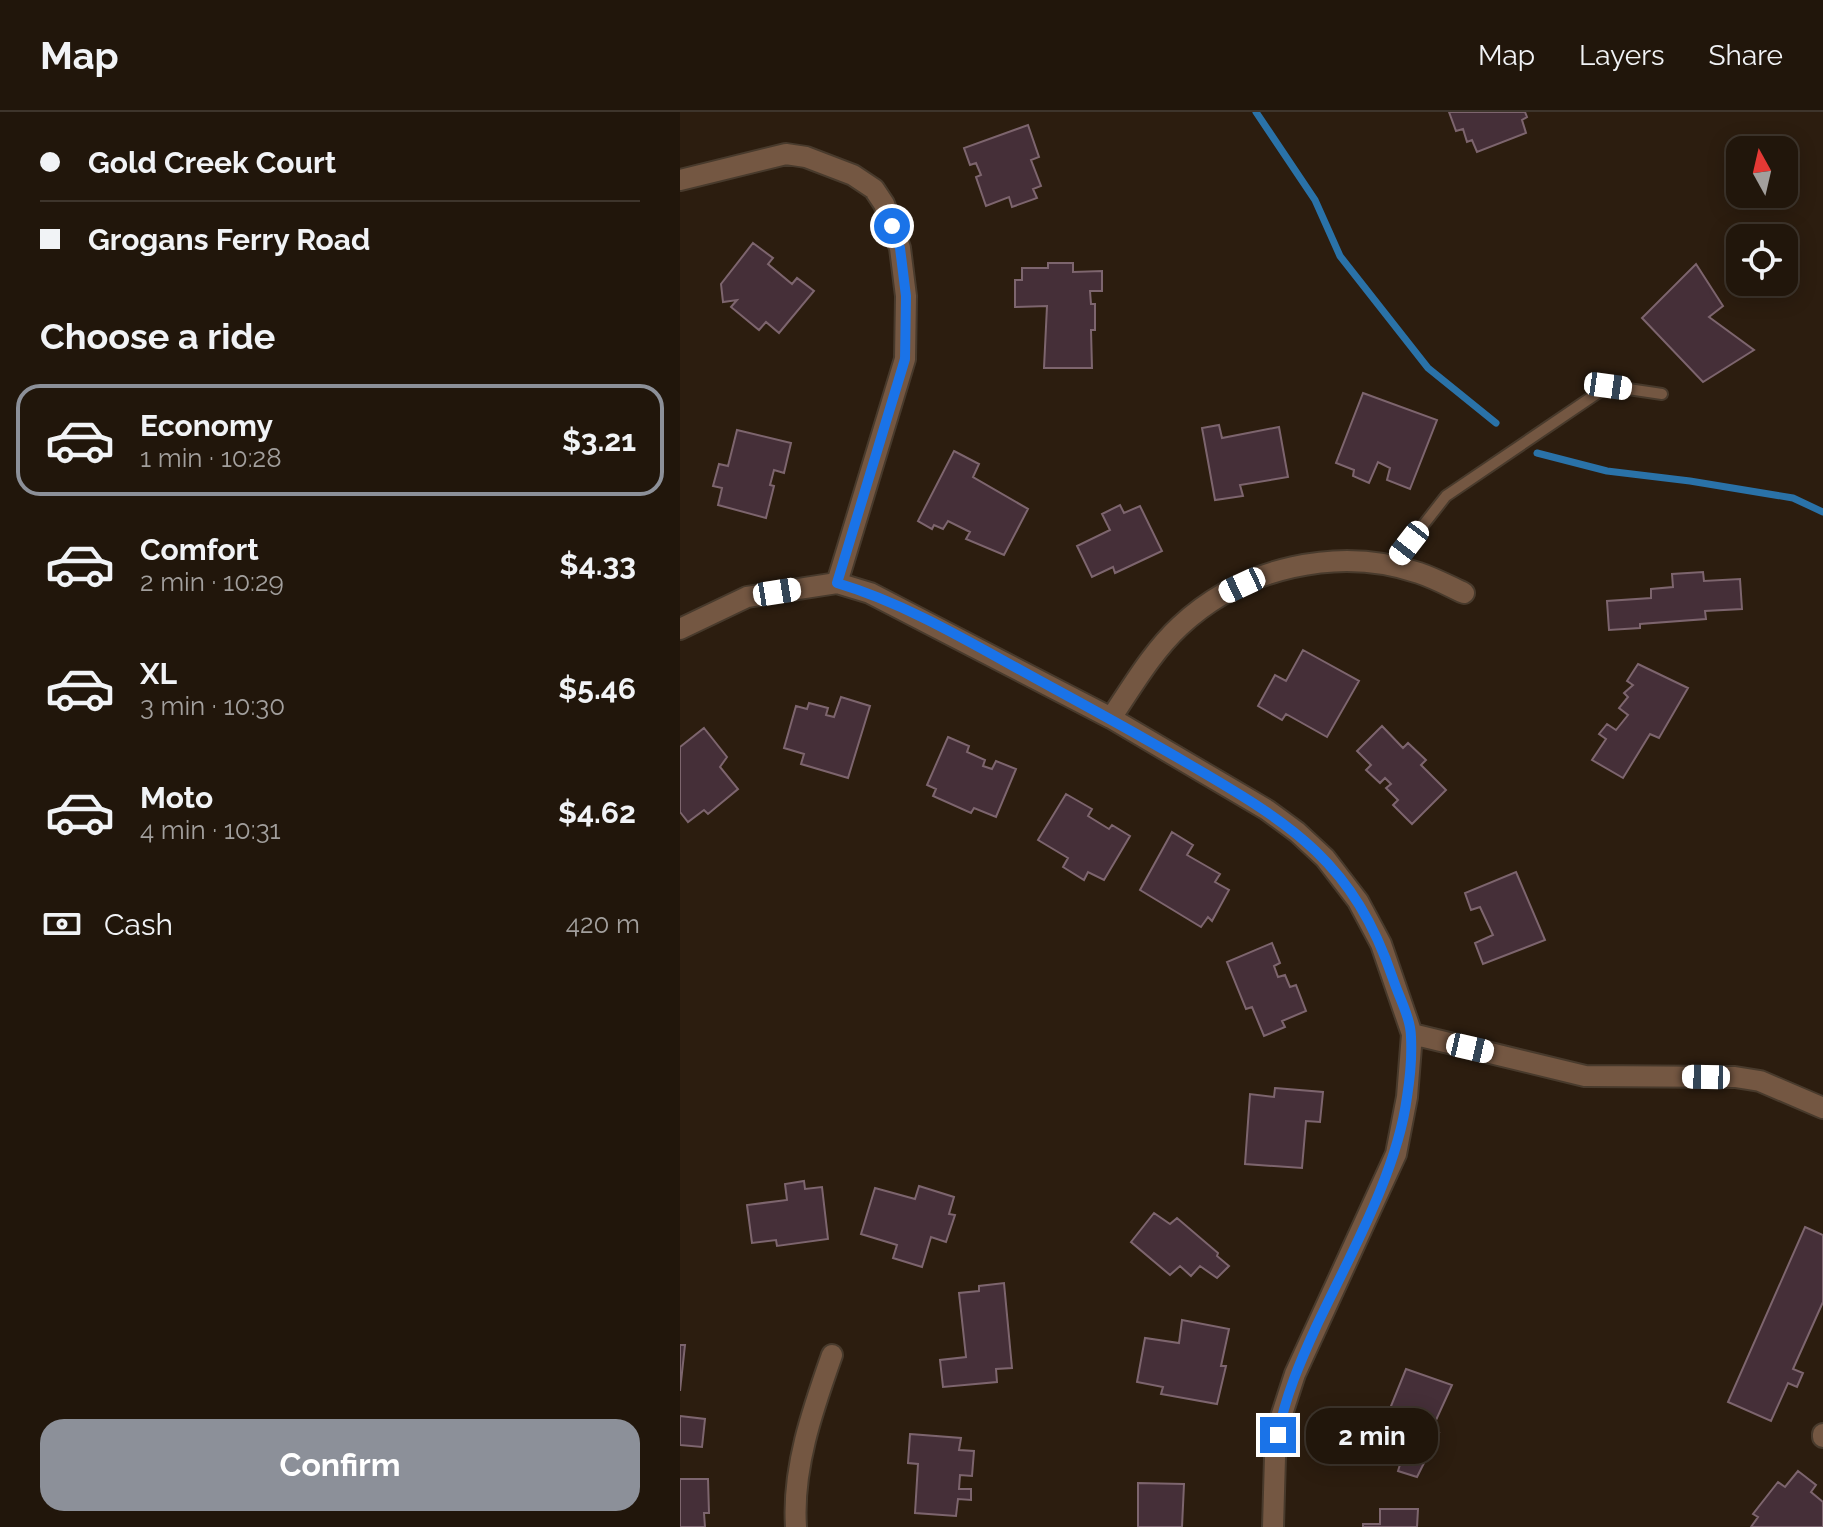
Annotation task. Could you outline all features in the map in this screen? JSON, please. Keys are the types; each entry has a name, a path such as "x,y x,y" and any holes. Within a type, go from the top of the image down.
{"street":[{"path":"680,180 786,154 806,157 853,175 874,189 884,204 900,248 906,296 905,359 837,583"},
{"path":"1111,718 1171,636 1219,596 1264,574 1316,562 1366,561 1418,572 1464,593"},
{"path":"680,629 747,597 837,583 870,593 1111,718 1267,810 1325,858 1358,901 1381,944 1412,1034 1407,1097 1396,1154 1295,1374 1282,1414 1275,1457 1273,1527"},
{"path":"1412,1034 1585,1076 1735,1077 1760,1081 1823,1108"},
{"path":"796,1527 800,1468 812,1410 832,1355"}],"lane":[{"path":"1391,567 1446,496 1608,386 1662,394"}],"building":[{"path":"1449,112 1525,112 1527,117 1522,120 1526,133 1477,152 1472,140 1467,142 1463,129 1456,131"},
{"path":"1028,125 1039,157 1031,160 1041,186 1033,189 1037,198 1012,207 1009,197 986,206 976,177 981,175 976,163 970,165 964,148"},
{"path":"753,243 773,258 768,264 792,284 797,278 814,291 779,333 766,322 759,330 731,307 737,300 723,302 721,284"},
{"path":"1048,263 1073,263 1073,272 1102,271 1102,291 1090,291 1091,304 1095,304 1095,330 1091,330 1092,368 1044,368 1047,306 1015,307 1015,280 1022,280 1022,268 1048,268"},
{"path":"1696,264 1723,306 1709,317 1754,350 1703,382 1642,318"},
{"path":"1363,393 1437,420 1410,489 1387,480 1390,468 1378,462 1369,483 1353,476 1354,470 1336,463"},
{"path":"1219,425 1222,438 1279,427 1288,477 1240,485 1243,496 1215,500 1202,428"},
{"path":"737,430 791,443 784,473 774,470 770,485 774,486 766,518 718,505 722,488 713,486 719,464 728,466"},
{"path":"954,451 979,464 973,477 1028,509 1004,555 966,539 970,532 948,521 943,529 934,525 932,529 918,521"},
{"path":"1120,505 1124,513 1140,506 1162,551 1115,573 1113,567 1092,577 1077,546 1110,530 1102,514"},
{"path":"1703,572 1704,581 1740,579 1742,609 1705,611 1706,619 1640,624 1640,628 1609,630 1607,601 1651,598 1651,589 1673,587 1672,574"},
{"path":"1303,650 1359,681 1327,737 1286,714 1282,720 1258,706 1275,675 1286,681"},
{"path":"1638,664 1688,688 1659,738 1650,734 1623,778 1592,760 1606,739 1599,734 1607,724 1616,730 1628,715 1619,708 1628,697 1624,693 1633,685 1627,681"},
{"path":"841,697 870,706 848,778 801,764 804,754 784,748 796,706 807,709 809,703 828,708 826,715 834,717"},
{"path":"1382,726 1403,748 1408,743 1426,760 1421,765 1446,790 1412,824 1393,805 1398,800 1386,788 1391,784 1385,778 1380,783 1366,770 1371,765 1357,751"},
{"path":"704,728 727,757 720,767 738,789 708,814 704,810 688,822 680,812 680,747"},
{"path":"948,737 969,746 967,752 985,760 983,766 992,769 996,761 1016,769 996,817 974,808 971,813 933,796 936,789 927,785"},
{"path":"1066,794 1092,809 1088,816 1109,829 1112,825 1130,836 1104,880 1088,872 1084,880 1063,867 1068,858 1038,840"},
{"path":"1172,832 1193,845 1187,855 1220,874 1215,882 1229,890 1212,921 1208,917 1201,927 1140,890"},
{"path":"1516,872 1545,940 1483,964 1475,943 1493,935 1480,907 1471,910 1465,893"},
{"path":"1272,943 1280,963 1274,966 1278,977 1285,975 1290,987 1296,985 1306,1011 1282,1021 1285,1027 1264,1036 1252,1007 1246,1009 1227,962"},
{"path":"1275,1088 1323,1092 1320,1122 1306,1121 1302,1168 1245,1164 1250,1094 1274,1097"},
{"path":"804,1181 805,1189 822,1187 828,1239 777,1246 776,1240 752,1243 747,1205 787,1200 785,1184"},
{"path":"919,1186 954,1197 949,1214 955,1215 946,1242 931,1237 922,1267 893,1258 897,1245 861,1234 875,1188 915,1199"},
{"path":"1154,1213 1170,1224 1177,1218 1229,1266 1217,1278 1200,1266 1191,1276 1180,1266 1170,1275 1131,1242"},
{"path":"1805,1227 1823,1235 1823,1302 1793,1369 1803,1373 1797,1387 1788,1383 1771,1421 1728,1402"},
{"path":"1004,1283 1012,1368 996,1369 997,1382 943,1387 940,1360 966,1357 959,1293 979,1291 979,1286"},
{"path":"1182,1320 1229,1329 1221,1366 1226,1366 1217,1404 1161,1394 1163,1387 1137,1382 1145,1338 1179,1343"},
{"path":"680,1345 685,1345 680,1391"},
{"path":"1406,1369 1452,1385 1431,1431 1439,1433 1417,1477 1398,1471 1402,1458 1374,1448"},
{"path":"680,1416 705,1419 702,1447 680,1445"},
{"path":"910,1434 961,1438 959,1450 974,1451 972,1476 960,1475 959,1489 971,1489 971,1500 958,1499 956,1516 915,1513 918,1464 908,1463"},
{"path":"1798,1471 1816,1485 1811,1492 1823,1502 1823,1527 1751,1527 1758,1517 1753,1514 1778,1482 1785,1487"},
{"path":"680,1479 708,1479 709,1513 704,1513 705,1527 680,1527"},
{"path":"1138,1483 1184,1484 1182,1527 1138,1527"},
{"path":"1380,1509 1418,1509 1417,1527 1363,1527 1363,1524 1380,1524"}],"waterway":[{"path":"1256,112 1315,200 1340,256 1428,368 1496,423"},
{"path":"1537,453 1607,471 1793,498 1823,512"}],"route":[{"path":"892,226 900,248 906,296 905,359 837,583 870,593 907,611 1111,718 1267,810 1297,832 1325,858 1358,901 1381,944 1412,1034 1407,1097 1396,1154 1295,1374 1278,1435"}]}
